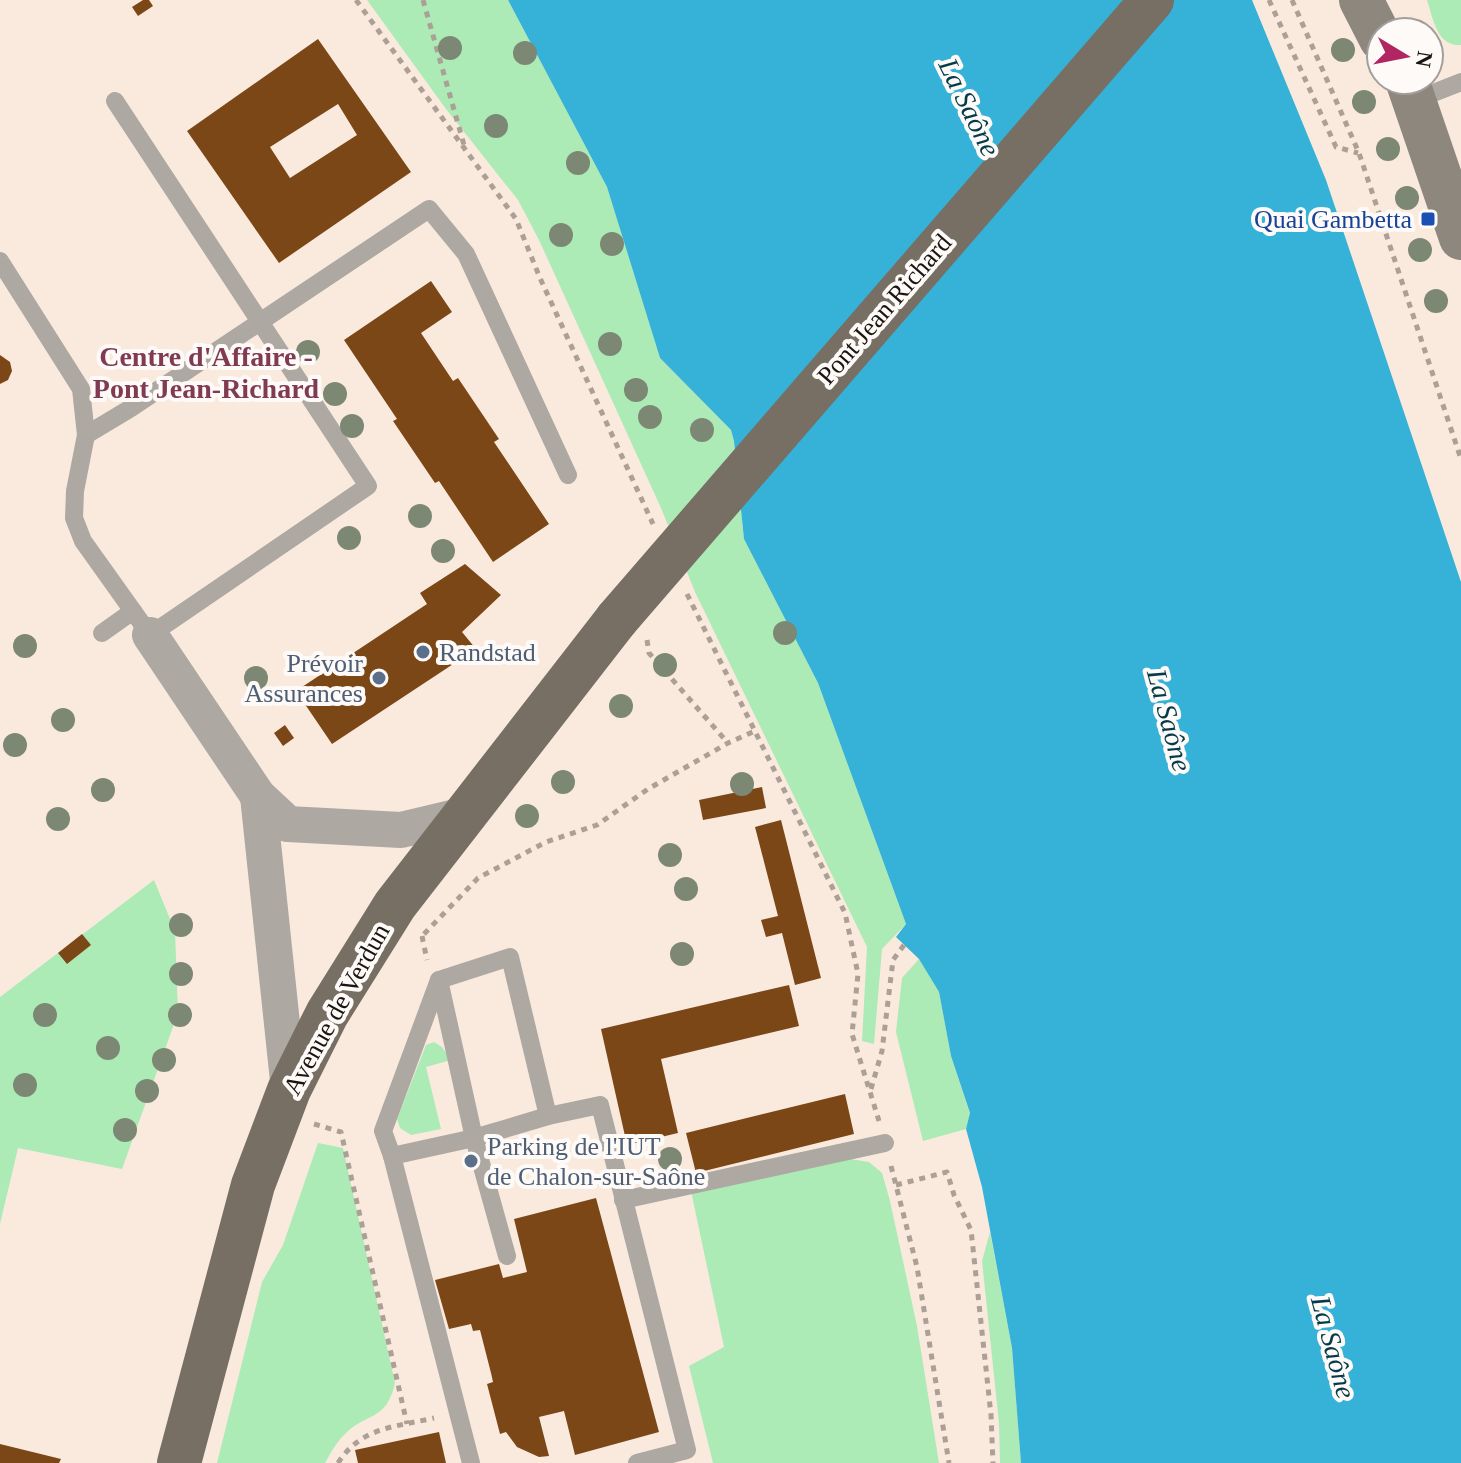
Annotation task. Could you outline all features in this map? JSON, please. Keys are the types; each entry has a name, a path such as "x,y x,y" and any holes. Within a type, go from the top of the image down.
{"main road":[{"name":"Pont Jean Richard","path":"632,629 1152,0"},
{"path":"1410,96 1461,238"},
{"name":"Avenue de Verdun","path":"179,1463 253,1185 295,1105 327,1014 395,905 464,815 632,629"}],"street":[{"path":"141,623 258,796 288,824 401,830 464,815"},
{"path":"258,796 295,1105"}],"lane":[{"path":"102,633 141,623 368,486 115,101"},
{"path":"86,435 429,209 466,254 568,475"},
{"path":"0,261 81,389 86,435 75,491 74,518 83,541 141,623"},
{"path":"439,980 510,957 548,1116"},
{"path":"439,980 474,1138 507,1256"},
{"path":"439,980 383,1131 471,1463"},
{"path":"392,1156 600,1105 687,1450 637,1463"},
{"path":"623,1200 885,1143"}],"path":[{"path":"356,0 516,219 643,505"},
{"path":"423,0 465,151"},
{"path":"1269,0 1336,147 1359,153"},
{"path":"1292,0 1359,153 1461,459"},
{"path":"694,607 845,913 858,974 852,1034 871,1090 917,1267 949,1463"},
{"path":"632,629 649,653 728,743"},
{"path":"413,942 478,878 546,842 597,825 648,789 755,731"},
{"path":"871,1090 882,1051 893,960 904,945"},
{"path":"295,1105 341,1132 407,1424"},
{"path":"896,1185 947,1172 971,1230 991,1415 993,1463"},
{"path":"338,1463 358,1439 379,1430 458,1412"}],"green space":[{"path":"367,0 508,0 607,187 660,358 731,430 744,539 818,683 906,924 882,949 874,1044 862,1041 867,947 695,592 661,508 539,240 518,200 446,109"},
{"path":"1427,0 1461,0 1461,45 1445,40 1445,16 1432,16"},
{"path":"154,880 175,931 178,1013 122,1169 18,1148 0,1224 0,997"},
{"path":"919,959 939,992 951,1056 970,1114 966,1129 923,1141 896,1032 902,978"},
{"path":"434,1042 451,1060 426,1067 441,1129 411,1135 400,1128 397,1119 426,1045"},
{"path":"318,1143 343,1148 395,1383 391,1396 381,1411 343,1436 325,1463 217,1463 262,1282 283,1245"},
{"path":"850,1159 869,1162 882,1173 917,1326 939,1463 713,1463 689,1366 724,1347 691,1191"},
{"path":"990,1232 1012,1348 1021,1463 1000,1463 999,1423 982,1261"}],"water":[{"name":"La Saône","path":"508,0 1252,0 1326,180 1461,582 1461,1463 1021,1463 1012,1348 982,1187 966,1129 970,1113 951,1056 939,992 919,959 896,937 906,924 818,683 744,539 731,430 660,358 607,187"}],"building":[{"path":"149,0 153,6 138,16 132,7"},
{"path":"318,39 411,172 279,263 187,131","holes":["338,104 357,135 290,178 270,147"]},
{"path":"431,281 452,312 421,333 453,381 458,378 499,439 494,442 549,524 493,562 439,481 435,483 393,421 397,419 344,340"},
{"path":"0,355 10,362 12,371 8,380 0,384"},
{"path":"465,564 501,595 462,632 476,649 332,744 296,691 427,604 420,593"},
{"path":"285,725 294,738 283,746 274,733"},
{"path":"762,787 766,808 703,820 699,800"},
{"path":"781,820 821,978 795,985 782,933 766,937 761,920 778,916 755,827"},
{"path":"82,934 91,945 67,964 58,953"},
{"path":"789,985 799,1026 661,1059 678,1133 627,1145 601,1029"},
{"path":"845,1094 854,1134 696,1173 686,1133"},
{"path":"596,1198 659,1432 575,1455 564,1411 539,1417 549,1456 539,1457 517,1447 506,1432 500,1434 487,1384 493,1382 480,1330 473,1331 471,1324 449,1329 435,1280 499,1264 503,1278 527,1272 514,1219"},
{"path":"439,1432 446,1463 358,1463 355,1450"},
{"path":"0,1444 61,1459 59,1463 0,1463"}],"place":[{"name":"Quai Gambetta","path":"1428,219"},
{"name":"Randstad","path":"423,652"},
{"name":"Prévoir Assurances","path":"379,678"},
{"name":"Parking de l'IUT de Chalon-sur-Saône","path":"471,1161"}],"district":[{"name":"Centre d'Affaire - Pont Jean-Richard","path":"206,372"}]}
